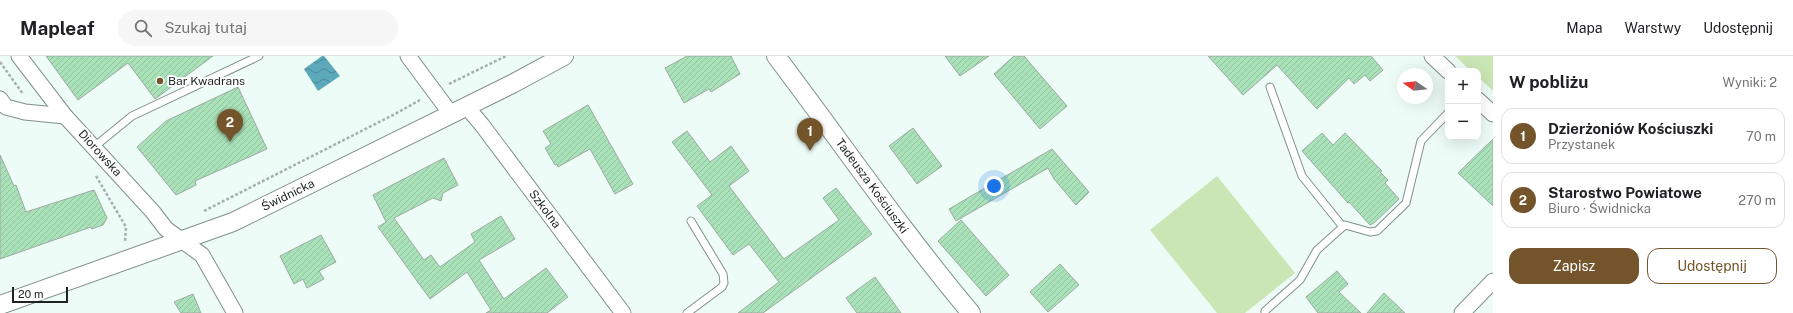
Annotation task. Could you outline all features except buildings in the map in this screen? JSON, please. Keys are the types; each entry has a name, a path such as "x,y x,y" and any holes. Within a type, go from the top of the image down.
{"street":[{"name":"Diorowska","path":"19,56 65,116 154,212 166,229 202,255 235,313"},
{"name":"Szkolna","path":"408,56 459,110 482,125 623,313"},
{"name":"Świdnicka","path":"0,305 182,242 233,222 564,56"},
{"name":"Tadeusza Kościuszki","path":"776,56 814,105 899,223 971,313"},
{"path":"1432,56 1445,68"},
{"path":"29,109 41,85"},
{"path":"0,99 6,107 29,109 65,116"},
{"path":"1481,103 1493,114"},
{"path":"1462,313 1493,281"}],"lane":[{"path":"94,147 132,116 259,56"},
{"path":"1270,87 1302,176 1343,227"},
{"path":"1265,313 1265,311 1300,280 1316,250 1345,225 1370,232 1377,231 1406,203 1421,141 1445,116"},
{"path":"687,313 722,288 724,283 723,274 691,221"}],"path":[{"path":"448,85 506,56"},
{"path":"0,62 29,109"},
{"path":"202,212 395,114 425,97"},
{"path":"92,170 126,227 125,242"}],"green space":[{"path":"1455,56 1493,56 1493,91 1481,80 1481,68 1468,68"},
{"path":"1217,176 1295,273 1245,313 1217,313 1150,230"}],"water":[{"path":"324,56 340,76 318,91 304,69"}],"place":[{"name":"Bar Kwadrans","path":"160,81"},
{"name":"Starostwo Powiatowe","path":"230,142"},
{"name":"Dzierżoniów Kościuszki","path":"810,151"}]}
